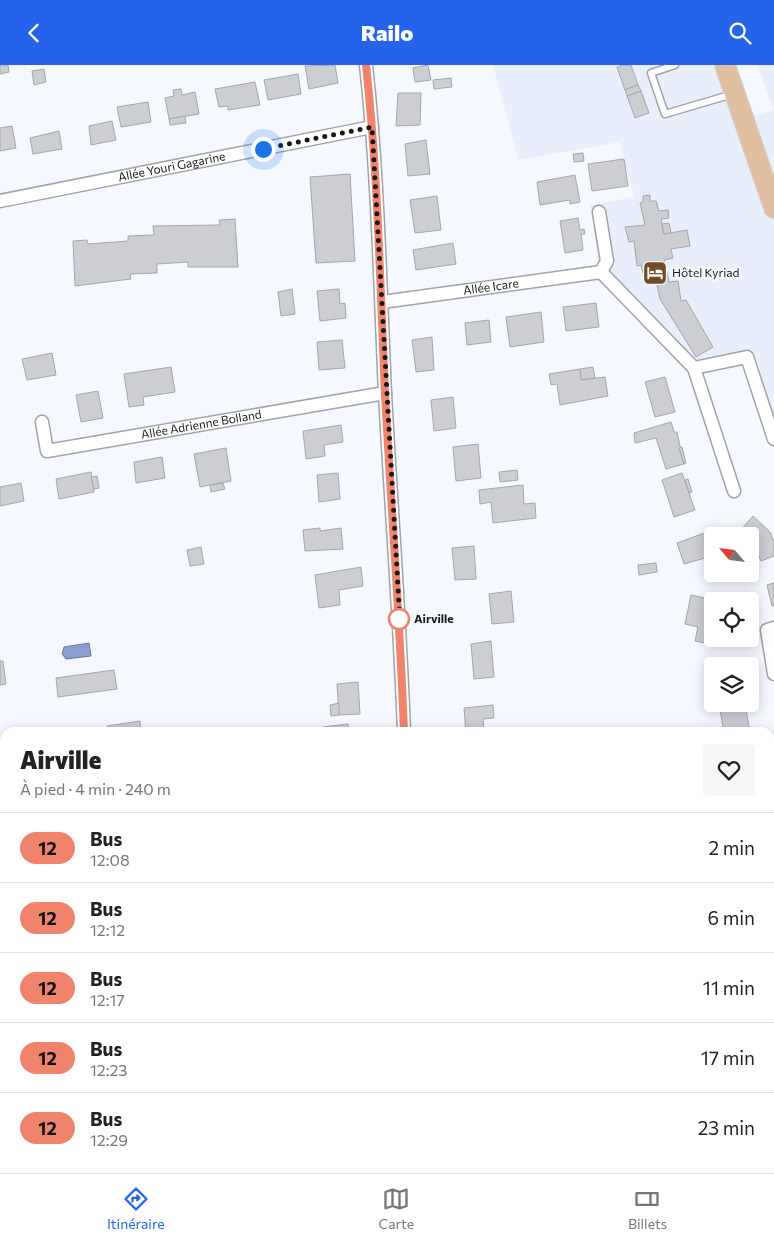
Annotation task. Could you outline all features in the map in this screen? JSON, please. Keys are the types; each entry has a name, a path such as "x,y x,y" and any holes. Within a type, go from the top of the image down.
{"main road":[{"path":"725,65 774,208"}],"street":[{"path":"366,65 372,127 382,302 385,393 399,606 404,727"},
{"name":"Allée Youri Gagarine","path":"0,201 372,127"},
{"path":"598,212 608,261 600,272 694,368 734,491"},
{"name":"Allée Icare","path":"382,302 600,272"},
{"path":"694,368 747,357 774,439"},
{"name":"Allée Adrienne Bolland","path":"42,422 47,451 385,393"},
{"path":"774,628 767,630 774,667"}],"lane":[{"path":"675,65 651,73 665,114 735,94"}],"shaded area":[{"path":"493,65 725,65 744,119 773,110 758,65 774,65 774,439 747,357 694,368 601,281 590,205 634,197 620,142 518,160"}],"water":[{"path":"89,643 91,656 66,659 62,654 64,647"}],"building":[{"path":"0,65 8,65 9,72 0,74"},
{"path":"335,65 338,83 309,89 305,66"},
{"path":"428,65 431,80 415,82 413,68"},
{"path":"631,65 638,85 625,90 617,67"},
{"path":"44,69 46,82 34,85 32,71"},
{"path":"298,74 301,94 268,100 264,80"},
{"path":"451,78 452,87 434,89 433,80"},
{"path":"255,82 260,105 228,110 228,106 219,107 215,89"},
{"path":"638,85 641,91 627,96 625,90"},
{"path":"181,89 182,95 195,92 199,114 169,119 165,98 174,96 173,90"},
{"path":"641,91 649,113 635,118 627,96"},
{"path":"398,93 421,93 420,125 396,126"},
{"path":"148,102 151,122 121,127 117,107"},
{"path":"185,116 186,123 170,125 169,119"},
{"path":"112,121 116,140 91,145 89,126"},
{"path":"12,126 16,148 0,151 0,128"},
{"path":"59,131 62,149 33,154 30,138"},
{"path":"426,140 430,174 408,176 405,144"},
{"path":"583,153 584,161 574,162 573,154"},
{"path":"624,159 628,186 592,191 588,164"},
{"path":"350,174 355,261 316,263 310,177"},
{"path":"575,175 580,202 570,204 570,200 540,205 537,182"},
{"name":"Hôtel Kyriad","path":"650,195 650,201 656,201 659,211 668,210 669,218 661,219 664,234 687,230 690,246 671,249 673,258 664,260 669,282 678,281 681,301 686,300 713,347 696,357 660,299 656,280 645,281 641,265 637,266 634,241 629,242 625,227 645,225 640,203 643,202 643,196"},
{"path":"437,196 441,230 415,233 410,200"},
{"path":"578,218 580,230 584,229 585,234 581,234 583,250 565,253 560,221"},
{"path":"235,219 238,267 188,267 188,262 157,264 157,273 130,274 131,279 75,286 73,241 87,240 88,244 128,241 128,236 154,235 153,226 220,225 219,220"},
{"path":"669,223 671,233 664,234 662,224"},
{"path":"453,243 456,264 416,270 413,250"},
{"path":"292,289 295,314 281,316 278,292"},
{"path":"339,289 340,304 345,303 346,318 320,321 317,291"},
{"path":"596,303 599,327 566,331 563,307"},
{"path":"541,312 544,342 510,347 506,317"},
{"path":"489,320 491,342 467,345 465,323"},
{"path":"432,337 434,370 416,372 412,340"},
{"path":"342,340 345,368 319,370 317,342"},
{"path":"52,353 56,375 27,380 22,359"},
{"path":"171,367 175,392 143,397 144,405 129,407 124,374"},
{"path":"593,367 595,378 581,380 580,369"},
{"path":"580,369 581,380 605,377 608,396 560,405 557,384 551,385 549,374"},
{"path":"665,377 675,412 655,417 645,382"},
{"path":"98,391 103,418 81,422 76,395"},
{"path":"453,397 456,428 434,431 431,400"},
{"path":"671,422 674,432 677,432 684,464 666,469 656,438 635,443 634,433"},
{"path":"341,425 343,442 324,445 325,456 306,459 303,431"},
{"path":"478,444 481,478 456,481 453,447"},
{"path":"682,447 686,463 684,464 679,448"},
{"path":"226,448 231,481 200,487 194,454"},
{"path":"162,457 165,478 136,483 134,462"},
{"path":"517,470 518,480 500,482 499,472"},
{"path":"91,472 94,492 59,499 56,479"},
{"path":"338,473 340,499 319,502 317,475"},
{"path":"682,473 695,510 674,517 662,480"},
{"path":"97,476 99,488 94,489 91,477"},
{"path":"688,479 692,492 689,493 685,480"},
{"path":"21,483 24,501 0,506 0,487"},
{"path":"223,483 225,489 211,492 210,485"},
{"path":"523,485 524,504 535,503 536,518 493,523 491,502 480,504 479,490"},
{"path":"753,516 770,532 774,542 774,556 761,561 759,556 759,527 743,527"},
{"path":"320,528 320,531 341,528 343,549 305,551 303,530"},
{"path":"704,533 704,558 684,564 677,543"},
{"path":"474,546 476,579 455,580 452,548"},
{"path":"201,547 204,564 190,566 187,550"},
{"path":"656,563 657,572 639,575 638,565"},
{"path":"361,567 363,586 339,590 340,605 319,608 315,575"},
{"path":"774,583 774,606 772,606 767,585"},
{"path":"511,591 514,622 492,624 489,594"},
{"path":"691,595 704,598 704,643 695,641 698,627 685,624"},
{"path":"491,641 494,677 474,679 471,644"},
{"path":"0,661 3,661 6,684 0,685"},
{"path":"114,670 117,689 58,697 56,678"},
{"path":"358,682 360,714 339,715 337,684"},
{"path":"339,703 339,715 331,716 330,705"},
{"path":"493,705 494,718 483,719 484,727 466,727 464,708"},
{"path":"720,712 746,712 749,727 723,727"},
{"path":"140,721 140,727 107,727"},
{"path":"348,724 348,727 323,727"}],"bus line":[{"name":"12","path":"366,65 376,181 385,393 399,606 404,727"}],"place":[{"name":"Hôtel Kyriad","path":"655,273"},
{"name":"Airville","path":"399,619"}],"route":[{"path":"263,149 372,127 383,320 385,393 400,623 399,619"}]}
